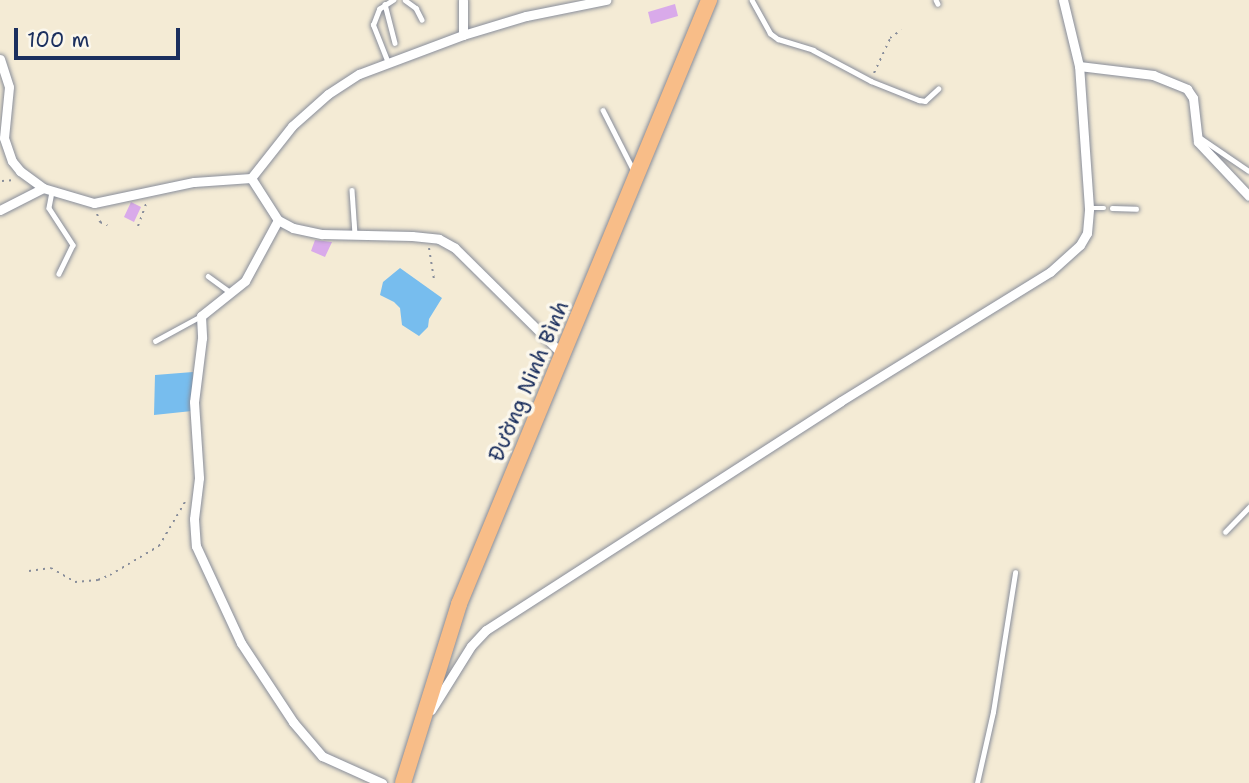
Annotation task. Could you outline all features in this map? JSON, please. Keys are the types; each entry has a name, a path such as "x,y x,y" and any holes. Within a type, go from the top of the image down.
{"highway":[{"name":"Đường Ninh Bình","path":"403,783 458,604 709,0"}],"street":[{"path":"463,0 463,34"},
{"path":"0,59 9,87 3,117 4,138 12,161 20,171 48,190 99,203 194,182 251,178 282,138 318,102 359,74 463,34 526,16 606,0"},
{"path":"417,732 471,646 486,630 841,401 1049,272 1080,245 1087,233 1089,208 1079,66 1063,0"},
{"path":"1079,66 1165,79 1187,89 1193,98 1196,135 1201,146 1249,196"},
{"path":"251,178 278,220 293,228 428,238 455,248 563,355"},
{"path":"0,210 48,190"},
{"path":"278,220 252,270 231,293 201,316 202,338 194,383 198,478 194,519 196,546 241,643 312,746 322,756 382,783"}],"lane":[{"path":"388,64 373,25 379,9 393,0"},
{"path":"405,0 415,8 422,20"},
{"path":"752,0 770,33 778,39 813,50 871,81 925,101 938,89"},
{"path":"386,4 395,43"},
{"path":"603,110 636,175"},
{"path":"1196,135 1249,172"},
{"path":"48,190 49,208 73,245 59,274"},
{"path":"352,190 355,234"},
{"path":"1089,208 1104,208"},
{"path":"1112,208 1136,208"},
{"path":"208,276 231,293"},
{"path":"155,341 201,316"},
{"path":"1225,532 1249,507"},
{"path":"977,783 993,712 1015,573"}],"path":[{"path":"871,81 890,38 901,30"},
{"path":"138,226 146,206 147,192"},
{"path":"99,203 97,217 107,225"},
{"path":"428,238 434,279"},
{"path":"29,571 51,568 75,582 98,580 110,575 159,546 187,499"}],"water":[{"path":"400,268 442,298 429,319 428,327 419,336 402,325 400,308 380,295 383,282"},
{"path":"193,372 192,411 154,415 155,375"}],"building":[{"path":"675,4 678,16 651,24 648,12"},
{"path":"131,202 141,207 134,222 124,217"},
{"path":"315,240 332,242 325,257 311,251"}]}
